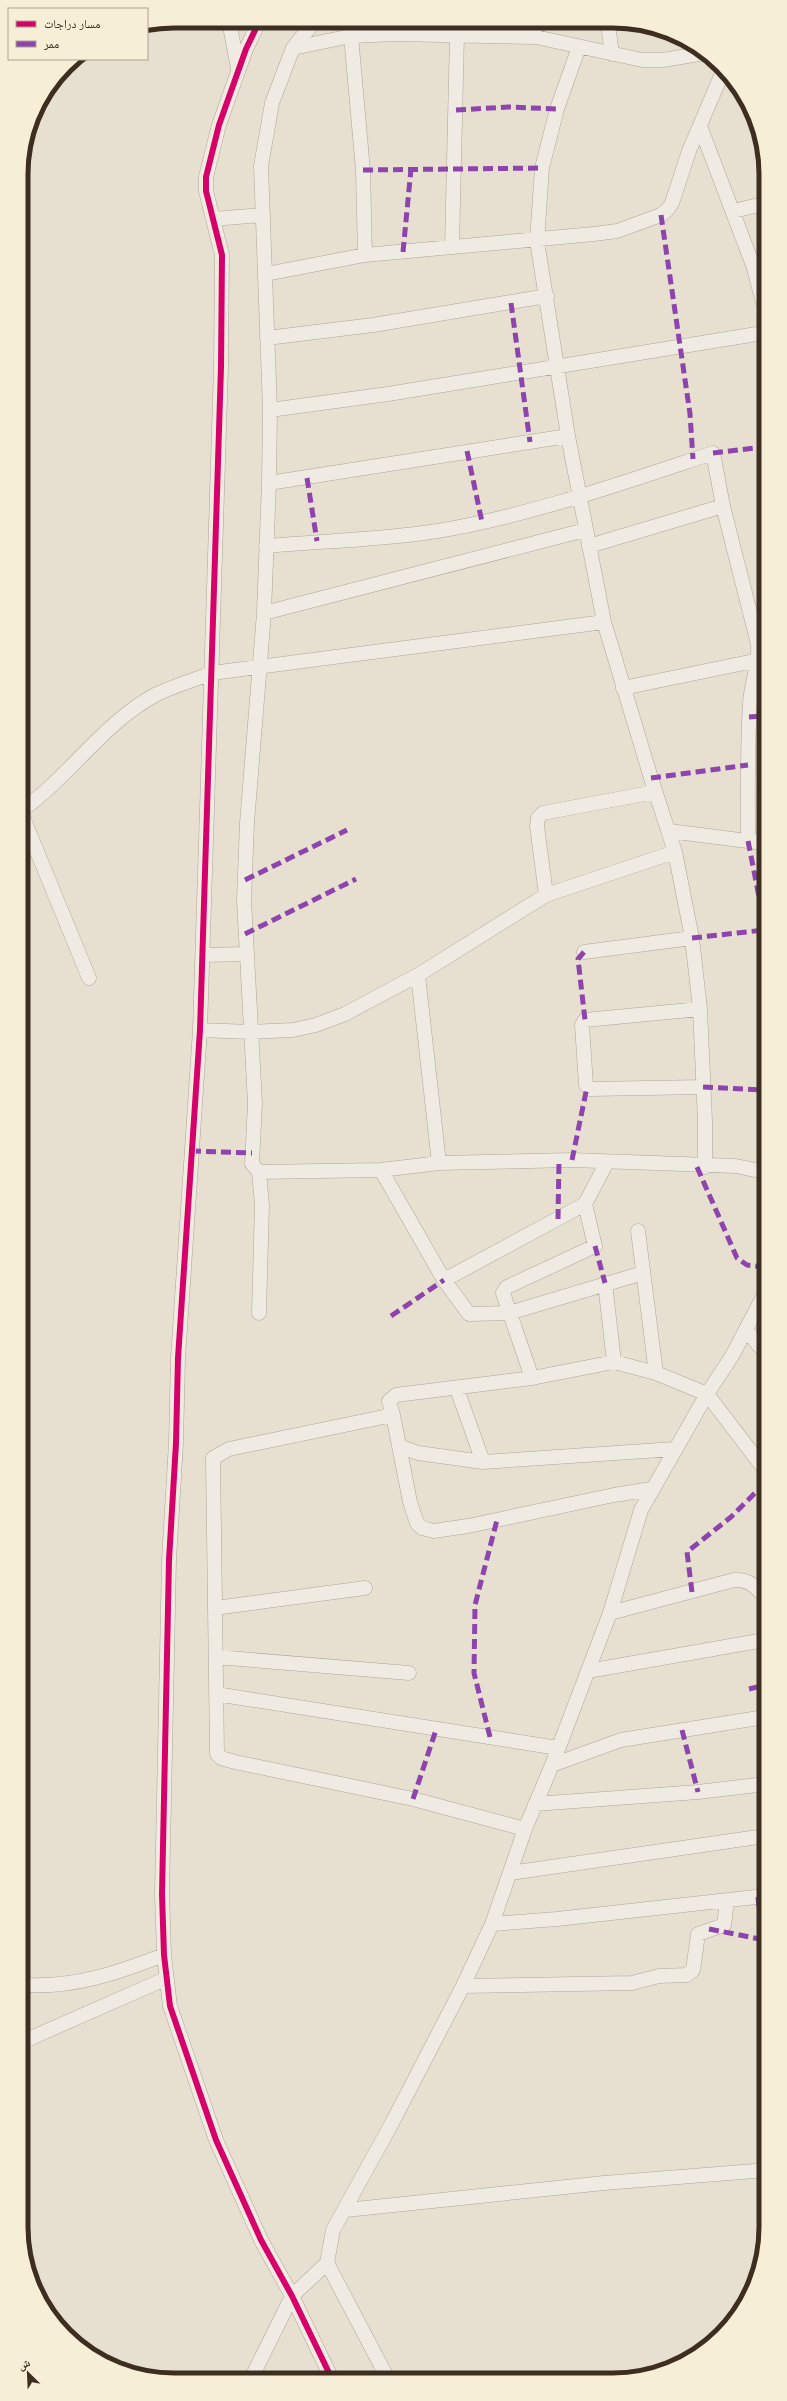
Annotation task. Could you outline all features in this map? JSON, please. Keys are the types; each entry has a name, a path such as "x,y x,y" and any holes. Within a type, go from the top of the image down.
{"street":[{"path":"230,28 238,69"},
{"path":"256,28 238,69 208,165 206,191 222,255 212,673 200,1030 178,1358 176,1443 169,1560 162,1894 166,1979 175,2025 216,2140 261,2240 292,2296 329,2373"},
{"path":"259,1313 262,1204 259,1172 252,1164 255,1103 244,900 247,823 264,613 269,483 270,410 261,166 272,103 293,48 309,28"},
{"path":"533,28 536,37"},
{"path":"609,28 612,54"},
{"path":"293,48 351,36 395,34 536,37 612,54 653,60 696,54"},
{"path":"452,246 457,35"},
{"path":"351,36 363,170 365,255"},
{"path":"579,47 557,108 542,168 537,241 547,296 568,436 604,622 623,688 676,852 692,938 700,1009 705,1166"},
{"path":"266,274 365,255 452,246 537,241 617,231 661,215 672,203 689,152 721,76"},
{"path":"700,126 754,268 759,287"},
{"path":"733,211 759,205"},
{"path":"213,219 263,215"},
{"path":"267,338 373,325 547,296"},
{"path":"270,410 388,394 759,334"},
{"path":"269,483 568,436"},
{"path":"266,546 437,531 482,522 580,495 713,453 723,506 758,644 758,682 749,717 748,840"},
{"path":"589,546 723,506"},
{"path":"264,613 585,530"},
{"path":"28,806 44,794 129,714 157,694 212,673 604,622"},
{"path":"623,688 759,660"},
{"path":"546,895 537,826 538,818 543,813 656,792"},
{"path":"28,830 88,978"},
{"path":"669,831 759,842"},
{"path":"200,1030 251,1032 293,1030 316,1025 345,1014 418,975 546,895 676,852"},
{"path":"584,952 692,938"},
{"path":"203,955 247,954"},
{"path":"418,975 439,1162"},
{"path":"700,1009 585,1020 582,1025 586,1085 590,1089 703,1087"},
{"path":"259,1172 381,1170 439,1162 607,1162 736,1166 759,1171"},
{"path":"444,1280 585,1204 607,1162"},
{"path":"381,1170 444,1280 469,1314 509,1313 605,1283 644,1273"},
{"path":"532,1378 503,1293 507,1287 595,1246 585,1204"},
{"path":"638,1231 656,1373"},
{"path":"605,1283 614,1362"},
{"path":"254,2373 292,2296 327,2263 333,2230 346,2210 463,1986 492,1924 525,1829 552,1765 610,1613 634,1528 651,1490 706,1394 724,1369 759,1303"},
{"path":"746,1330 759,1346"},
{"path":"651,1490 434,1531 422,1528 417,1523 410,1502 389,1400 396,1395 457,1389 532,1378 614,1362 656,1373 706,1394 759,1462"},
{"path":"457,1389 483,1462"},
{"path":"392,1415 229,1449 216,1455 213,1465 216,1750 221,1758 413,1800 525,1829"},
{"path":"399,1446 418,1453 483,1462 675,1449"},
{"path":"610,1613 734,1580 744,1580 754,1585 759,1590"},
{"path":"215,1608 365,1588"},
{"path":"588,1671 759,1641"},
{"path":"216,1657 409,1673"},
{"path":"216,1694 558,1748"},
{"path":"552,1765 614,1742 759,1718"},
{"path":"535,1804 698,1792 759,1785"},
{"path":"510,1872 759,1837"},
{"path":"492,1924 557,1919 759,1897"},
{"path":"463,1986 632,1983 659,1976 687,1975 693,1970 696,1937 701,1932 724,1925 727,1900"},
{"path":"28,1985 78,1983 122,1971 164,1955"},
{"path":"28,2038 166,1979"},
{"path":"346,2210 604,2183 759,2171"},
{"path":"327,2263 384,2373"}],"marked path":[{"path":"456,110 508,107 557,109"},
{"path":"363,170 542,168"},
{"path":"403,252 411,169"},
{"path":"661,215 690,414 693,459"},
{"path":"511,303 530,442"},
{"path":"713,453 759,447"},
{"path":"467,451 482,522"},
{"path":"307,478 317,541"},
{"path":"749,717 759,716"},
{"path":"651,778 748,765"},
{"path":"245,880 347,830"},
{"path":"748,841 759,897"},
{"path":"245,934 356,879"},
{"path":"692,938 759,931"},
{"path":"584,952 578,959 585,1020"},
{"path":"572,1160 587,1087"},
{"path":"703,1087 759,1090"},
{"path":"191,1151 252,1153"},
{"path":"558,1219 559,1161"},
{"path":"697,1167 737,1258 747,1265 759,1266"},
{"path":"595,1246 605,1283"},
{"path":"391,1316 444,1280"},
{"path":"692,1592 687,1552 731,1517 759,1489"},
{"path":"490,1737 474,1673 475,1605 497,1520"},
{"path":"749,1689 759,1686"},
{"path":"413,1799 436,1730"},
{"path":"682,1730 698,1792"},
{"path":"758,1897 759,1908"},
{"path":"709,1929 759,1939"}],"cycle path":[{"path":"256,28 246,49 219,125 206,177 206,191 222,255 221,367 200,1030 178,1358 176,1443 169,1560 162,1894 164,1955 170,2006 216,2140 261,2240 292,2296 329,2373"}]}
